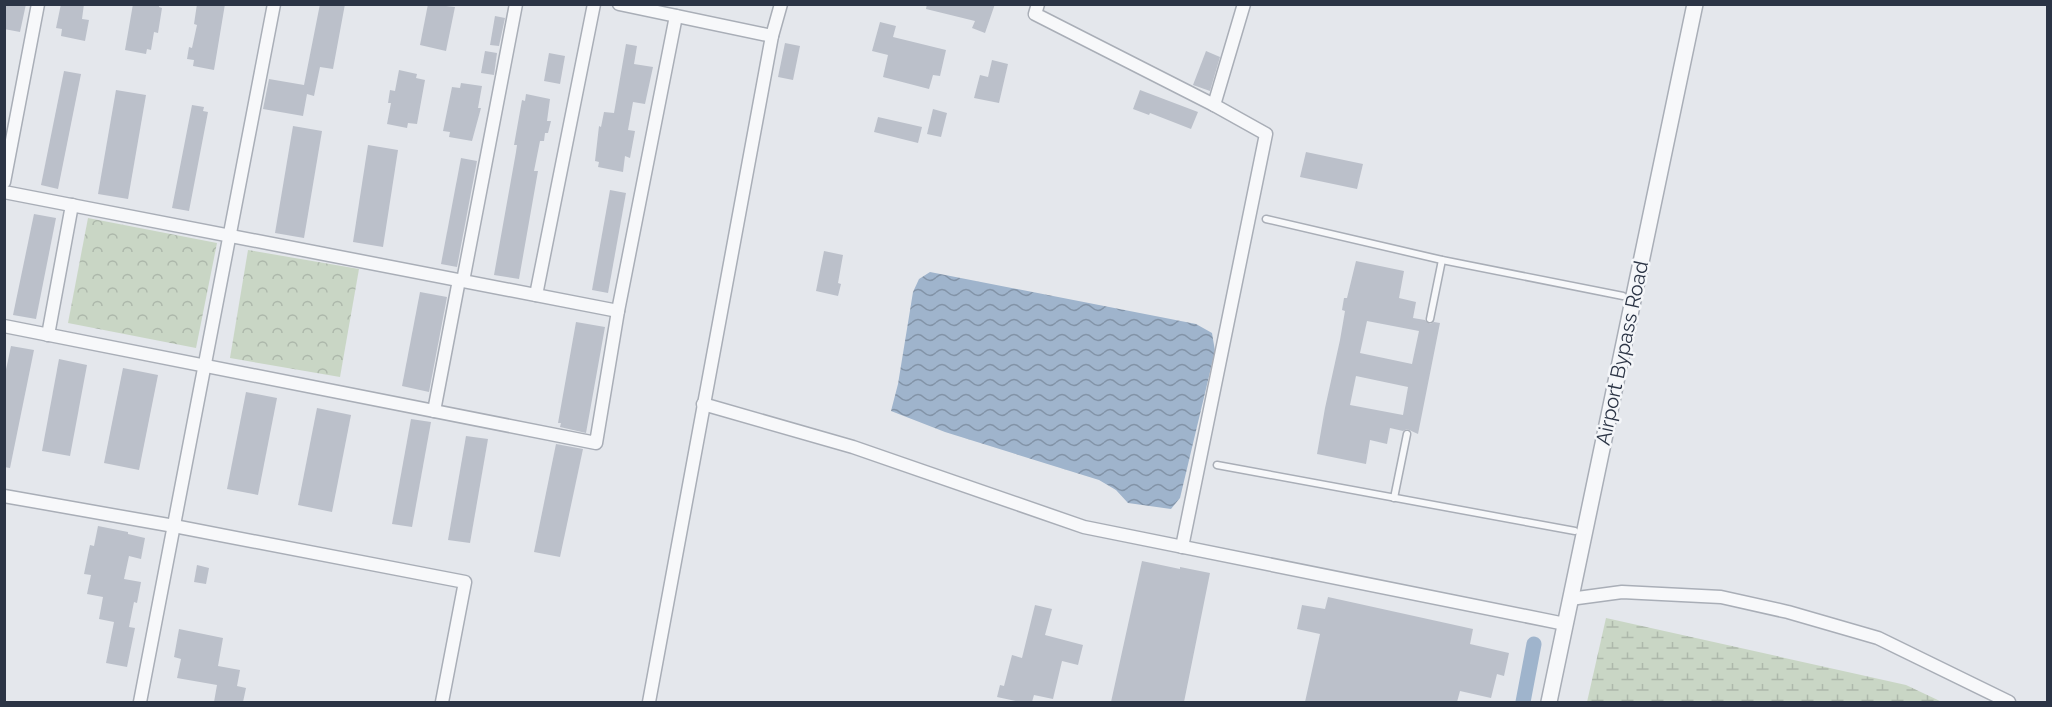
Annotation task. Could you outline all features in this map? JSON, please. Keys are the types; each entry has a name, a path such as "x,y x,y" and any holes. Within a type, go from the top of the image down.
{"street":[{"path":"4,182 38,4"},
{"path":"140,702 274,4"},
{"path":"434,411 516,4"},
{"path":"536,295 594,4"},
{"path":"619,4 772,36"},
{"path":"649,702 772,36 781,4"},
{"path":"1038,4 1035,14 1266,134 1182,547"},
{"path":"1214,105 1244,4"},
{"name":"Airport Bypass Road","path":"1549,702 1695,4"},
{"path":"4,326 596,443 618,311 676,16"},
{"path":"4,192 618,311"},
{"path":"48,335 72,206"},
{"path":"704,404 853,447 1084,527 1565,624"},
{"path":"4,496 465,582 442,702"},
{"path":"1570,599 1622,592 1721,597 1788,612 1878,638 2009,702"}],"lane":[{"path":"1266,219 1442,260 1623,296"},
{"path":"1430,319 1442,260"},
{"path":"1394,498 1407,434"},
{"path":"1217,465 1575,531"}],"green space":[{"path":"88,218 217,243 196,348 68,323"},
{"path":"248,250 359,269 340,377 230,358"},
{"path":"1606,618 1906,685 1942,702 1587,702"}],"water":[{"path":"930,272 1196,324 1212,333 1215,351 1180,498 1171,509 1128,503 1116,490 1099,480 945,432 891,411 898,384 913,292 919,279"}],"building":[{"path":"4,4 26,4 20,32 4,29"},
{"path":"61,4 84,4 82,19 89,20 85,41 61,36 62,29 56,28"},
{"path":"133,4 159,4 162,8 158,33 154,32 151,50 147,49 146,54 125,50"},
{"path":"197,4 225,4 214,70 193,66 194,60 187,59 197,25 194,24"},
{"path":"320,4 345,4 333,69 320,67 314,96 307,94 303,116 263,109 269,79 304,85"},
{"path":"428,4 455,7 446,51 420,45"},
{"path":"927,4 995,4 985,33 972,28 975,21 926,9"},
{"path":"495,16 505,18 499,46 490,45"},
{"path":"880,22 896,26 893,37 946,50 940,76 933,75 929,89 883,77 888,55 872,51"},
{"path":"785,43 800,46 793,80 778,77"},
{"path":"626,44 637,46 634,64 653,67 645,104 633,102 628,130 635,131 630,158 625,156 623,172 598,167 599,162 595,161 599,126 601,127 604,112 614,113"},
{"path":"485,51 497,53 494,75 481,73"},
{"path":"1206,51 1220,57 1210,91 1193,85"},
{"path":"549,53 565,56 560,84 544,81"},
{"path":"992,60 1008,64 999,103 974,98 980,75 988,77"},
{"path":"399,70 417,74 416,78 425,80 417,124 408,123 407,128 387,124 391,103 388,103 390,90 395,91"},
{"path":"64,71 81,74 58,189 41,185"},
{"path":"461,83 482,86 478,108 481,108 472,141 449,137 450,132 443,131 452,87 460,88"},
{"path":"116,90 146,95 128,199 98,194"},
{"path":"1140,90 1198,112 1191,129 1133,109"},
{"path":"526,94 550,99 547,121 551,121 544,141 540,141 534,171 538,171 519,279 494,275 516,152 517,145 514,145 522,100 525,101"},
{"path":"192,105 204,107 203,111 208,112 189,211 172,208"},
{"path":"933,109 947,113 941,137 927,134"},
{"path":"878,117 922,127 918,143 874,132"},
{"path":"293,126 322,131 304,238 275,233"},
{"path":"368,145 398,150 383,247 353,242"},
{"path":"1306,152 1363,164 1357,189 1300,177"},
{"path":"461,158 477,161 457,267 441,264"},
{"path":"610,190 626,193 608,293 592,290"},
{"path":"34,214 56,218 36,319 13,315"},
{"path":"824,251 843,255 838,296 816,291"},
{"path":"1356,261 1404,271 1399,298 1416,302 1413,318 1425,320 1430,324 1440,323 1418,434 1407,429 1403,431 1390,428 1387,444 1370,440 1366,464 1317,454 1340,340 1345,311 1342,310 1344,298 1347,298","holes":["1367,321 1419,331 1412,364 1360,353","1356,376 1408,387 1403,415 1350,405"]},
{"path":"420,292 447,297 429,392 402,386"},
{"path":"576,322 605,327 586,433 560,427 561,423 558,423"},
{"path":"11,346 34,350 10,468 4,467 4,379"},
{"path":"59,359 87,365 70,456 42,451"},
{"path":"123,368 158,375 139,470 104,463"},
{"path":"246,392 277,398 258,495 227,489"},
{"path":"317,408 351,415 332,512 298,505"},
{"path":"411,419 431,422 412,527 392,524"},
{"path":"466,436 488,439 470,543 448,540"},
{"path":"556,444 583,449 560,557 534,552"},
{"path":"98,526 145,538 141,559 129,556 124,579 141,582 129,627 135,628 127,667 106,663 114,622 99,619 103,597 87,594 91,575 84,574 90,545 94,546"},
{"path":"1142,561 1210,573 1184,702 1111,702"},
{"path":"197,565 209,568 206,584 194,582"},
{"path":"1328,597 1473,629 1470,644 1509,653 1504,676 1497,674 1491,698 1460,691 1457,702 1305,702 1320,634 1297,629 1302,605 1325,609"},
{"path":"1035,605 1052,609 1045,635 1083,645 1078,665 1062,661 1053,699 1034,695 1032,702 1021,702 997,697 1000,685 1004,686 1012,655 1022,658"},
{"path":"179,629 223,638 218,666 240,670 237,686 246,688 243,702 214,702 217,685 177,678 181,659 174,657"}],"waterway":[{"path":"1523,702 1534,644"}]}
